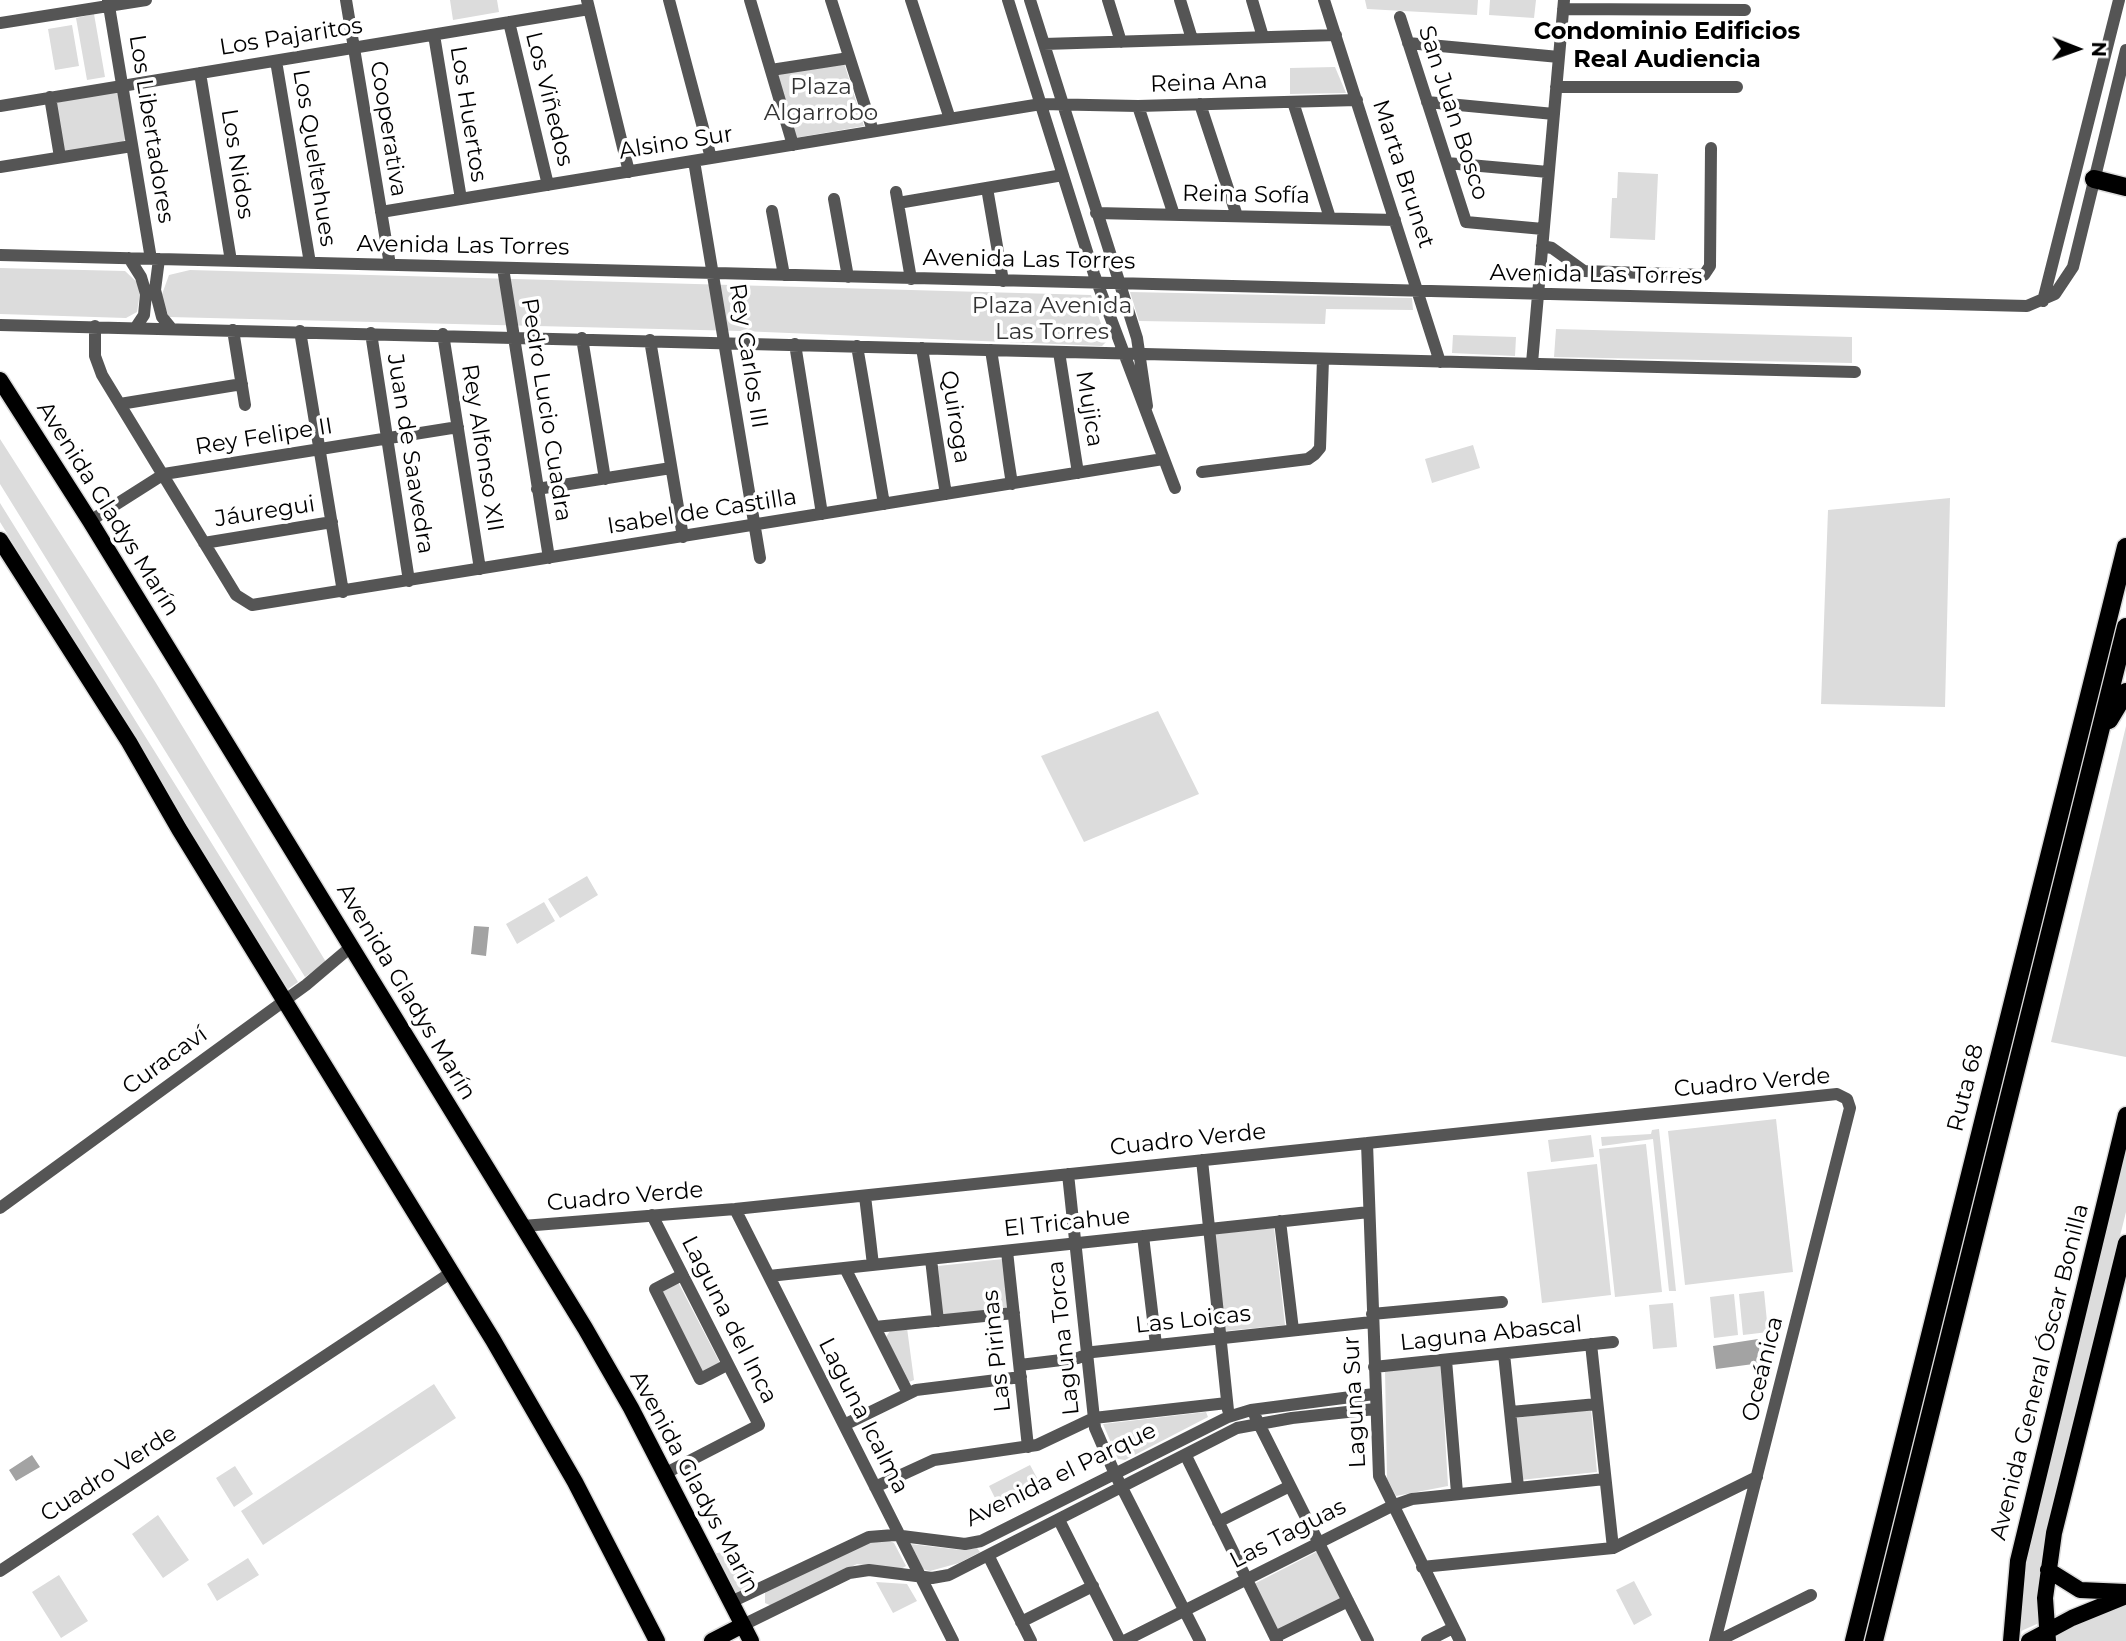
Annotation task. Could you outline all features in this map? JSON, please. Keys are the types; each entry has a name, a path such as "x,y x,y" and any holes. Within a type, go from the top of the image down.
{"highway":[{"path":"2094,179 2126,187"},
{"name":"Ruta 68","path":"1854,1641 2126,547"},
{"name":"Ruta 68","path":"1874,1641 2126,627"},
{"path":"2094,756 2110,717 2126,692"}],"main road":[{"name":"Avenida Gladys Marín","path":"0,380 352,946 607,1366 666,1473 751,1641"},
{"path":"0,540 129,742 547,1431 657,1641"},
{"name":"Avenida General Óscar Bonilla","path":"2011,1641 2018,1561 2126,1115"},
{"path":"2047,1636 2045,1598 2054,1533 2126,1243"},
{"path":"2048,1570 2080,1590 2126,1594"},
{"path":"2029,1641 2047,1636 2126,1594"},
{"path":"712,1641 743,1625"}],"street":[{"path":"0,23 109,3 146,0"},
{"name":"Cooperativa","path":"346,0 390,265"},
{"path":"669,0 711,158"},
{"path":"750,0 793,145"},
{"path":"831,0 873,131"},
{"path":"911,0 950,119"},
{"path":"1008,0 1097,283 1175,488"},
{"path":"1030,0 1142,354 1149,422"},
{"path":"1108,0 1121,42"},
{"path":"1180,0 1192,39"},
{"path":"1252,0 1263,37"},
{"name":"Marta Brunet","path":"1324,0 1440,362"},
{"path":"2043,301 2119,0"},
{"name":"Los Libertadores","path":"109,3 132,146 155,259 155,290 162,317 170,328"},
{"path":"588,5 629,172"},
{"name":"Los Pajaritos","path":"0,106 434,35 588,5"},
{"path":"1532,363 1564,5 1745,10"},
{"name":"San Juan Bosco","path":"1400,17 1466,222 1543,229"},
{"name":"Los Viñedos","path":"509,22 548,185"},
{"name":"Los Huertos","path":"434,35 461,199"},
{"path":"1044,44 1336,35"},
{"path":"1408,43 1559,57"},
{"path":"2078,169 2094,179 2126,50"},
{"path":"771,71 849,58"},
{"name":"Los Queltehues","path":"276,61 310,263"},
{"name":"Los Nidos","path":"200,73 231,261"},
{"path":"1556,87 1737,87"},
{"path":"50,97 60,157"},
{"name":"Reina Ana","path":"1062,103 1138,106 1357,100"},
{"path":"1293,102 1330,218"},
{"name":"Alsino Sur","path":"380,212 1041,104 1062,103"},
{"path":"1427,103 1554,114"},
{"path":"1200,104 1237,216"},
{"path":"1138,106 1174,215"},
{"path":"0,166 132,146"},
{"path":"1542,246 1552,248 1584,271 1704,275 1710,266 1711,148"},
{"name":"Rey Carlos III","path":"694,161 760,558"},
{"path":"1447,163 1549,172"},
{"path":"911,279 897,197 987,188 1063,175"},
{"name":"Avenida Las Torres","path":"0,255 1419,293 2021,306 2043,301 2055,294 2069,275 2076,258 2094,179"},
{"path":"987,188 1003,281"},
{"path":"834,199 848,277"},
{"path":"772,211 783,275"},
{"name":"Reina Sofía","path":"1096,213 1395,220"},
{"path":"130,258 141,277 146,294 144,315 136,327"},
{"name":"Pedro Lucio Cuadra","path":"503,268 549,558"},
{"path":"0,325 443,334 1855,372"},
{"path":"96,326 97,362 204,543"},
{"path":"233,330 245,405"},
{"path":"300,331 343,592"},
{"name":"Juan de Saavedra","path":"371,333 409,581"},
{"name":"Rey Alfonso XII","path":"443,334 480,569"},
{"path":"582,338 605,479"},
{"path":"650,340 683,537"},
{"path":"795,344 822,514"},
{"path":"857,346 884,504"},
{"name":"Quiroga","path":"922,348 946,494"},
{"path":"991,350 1012,484"},
{"name":"Mujica","path":"1059,352 1078,473"},
{"path":"1202,472 1308,458 1315,454 1320,448 1323,359"},
{"path":"120,404 242,384"},
{"name":"Rey Felipe II","path":"90,521 164,474 458,427"},
{"name":"Isabel de Castilla","path":"204,543 236,595 247,604 261,605 1163,459"},
{"path":"537,489 671,468"},
{"name":"Jáuregui","path":"204,543 332,523"},
{"name":"Curacaví","path":"0,1208 334,964 352,946"},
{"name":"Cuadro Verde","path":"523,1226 735,1209 1837,1094 1847,1099 1850,1108"},
{"name":"Oceánica","path":"1717,1641 1850,1108"},
{"name":"Laguna Sur","path":"1367,1143 1377,1464 1392,1506 1460,1641"},
{"path":"1202,1160 1228,1417"},
{"name":"Laguna Torca","path":"1068,1174 1094,1419 1115,1474 1200,1641"},
{"path":"864,1196 873,1265"},
{"name":"Laguna Icalma","path":"735,1209 953,1641"},
{"name":"El Tricahue","path":"769,1276 1369,1212"},
{"name":"Laguna del Inca","path":"652,1215 759,1425 666,1473"},
{"path":"1280,1221 1293,1331"},
{"path":"1143,1236 1156,1346"},
{"name":"Las Pirinas","path":"1007,1251 1028,1447"},
{"path":"931,1259 938,1321"},
{"path":"845,1268 908,1393"},
{"name":"Cuadro Verde","path":"0,1571 452,1272"},
{"path":"682,1275 655,1289 700,1379 727,1365"},
{"name":"Las Loicas","path":"844,1425 922,1388 1020,1371 1087,1354 1293,1331 1502,1302"},
{"path":"875,1327 1014,1312"},
{"name":"Laguna Abascal","path":"1374,1367 1613,1342"},
{"path":"1591,1345 1612,1548"},
{"path":"1504,1353 1518,1487"},
{"path":"1446,1360 1457,1493"},
{"name":"Avenida el Parque","path":"731,1602 862,1539 900,1536 976,1543 1228,1417 1251,1410 1374,1394"},
{"path":"875,1488 942,1457 1028,1447 1094,1419 1227,1403"},
{"path":"1511,1412 1597,1404"},
{"name":"Avenida el Parque","path":"743,1625 849,1573 869,1570 920,1577 944,1577 1186,1456 1223,1434 1258,1422 1375,1409"},
{"path":"1251,1410 1368,1641"},
{"path":"1186,1456 1276,1639 1348,1601"},
{"path":"1422,1567 1612,1548 1757,1477"},
{"name":"Las Taguas","path":"1122,1641 1392,1506 1412,1499 1605,1479"},
{"path":"1218,1522 1290,1486"},
{"path":"1059,1520 1122,1641"},
{"path":"988,1555 1031,1641"},
{"path":"1021,1622 1093,1586"},
{"path":"1717,1641 1811,1595"},
{"path":"1427,1641 1453,1628"}],"green space":[{"path":"450,0 497,0 499,12 453,20"},
{"path":"1365,0 1478,0 1477,15 1367,9"},
{"path":"1490,0 1536,0 1534,18 1489,15"},
{"path":"94,14 105,77 87,80 76,18"},
{"path":"72,25 79,66 55,70 48,29"},
{"name":"Plaza Algarrobo","path":"844,63 864,126 795,138 777,73"},
{"path":"1335,67 1346,93 1290,94 1290,68"},
{"path":"114,91 119,94 126,138 123,142 65,152 55,103"},
{"path":"1618,172 1658,174 1655,240 1610,238 1612,198 1617,198"},
{"path":"0,268 125,271 141,286 137,312 126,318 0,314"},
{"name":"Plaza Avenida Las Torres","path":"190,270 1091,295 1107,341 1102,346 741,331 169,317 161,297 169,275"},
{"name":"Plaza Avenida Las Torres","path":"1130,292 1412,298 1413,310 1326,309 1325,324 1139,321"},
{"path":"1556,329 1852,337 1852,363 1554,357"},
{"path":"1453,335 1516,337 1515,356 1452,353"},
{"path":"0,439 156,683 326,962 305,977 0,484"},
{"path":"1473,445 1480,468 1432,483 1425,459"},
{"path":"1950,498 1945,707 1821,704 1828,510"},
{"path":"0,503 298,982 288,989 0,522"},
{"path":"1158,711 1199,794 1084,842 1041,756"},
{"path":"2126,726 2126,1057 2051,1042"},
{"path":"587,876 598,895 560,918 548,899"},
{"path":"544,902 555,921 517,944 506,924"},
{"path":"1776,1119 1793,1272 1685,1285 1668,1131"},
{"path":"1659,1129 1676,1291 1669,1291 1653,1139 1602,1146 1601,1137 1651,1134 1652,1130"},
{"path":"2126,1134 2126,1212 2083,1385 2039,1623 2021,1631 2018,1628 2020,1581"},
{"path":"1591,1135 1594,1157 1551,1162 1548,1140"},
{"path":"1646,1144 1662,1292 1615,1297 1599,1149"},
{"path":"1597,1164 1611,1295 1542,1303 1527,1172"},
{"path":"1274,1228 1285,1325 1225,1331 1214,1234"},
{"path":"1003,1259 1008,1308 942,1315 938,1266"},
{"path":"678,1282 720,1363 702,1372 661,1291"},
{"path":"1764,1291 1768,1332 1743,1335 1739,1294"},
{"path":"1734,1294 1738,1335 1714,1338 1710,1297"},
{"path":"1673,1303 1677,1347 1653,1349 1649,1305"},
{"path":"907,1328 914,1380 909,1382 886,1337 890,1331"},
{"path":"1441,1366 1448,1486 1396,1496 1387,1479 1385,1370"},
{"path":"434,1384 456,1418 263,1545 241,1511"},
{"path":"1591,1410 1597,1472 1520,1480 1514,1418"},
{"path":"1206,1412 1208,1417 1125,1460 1118,1459 1103,1424"},
{"path":"1030,1465 1042,1487 1000,1508 989,1486"},
{"path":"235,1466 253,1494 234,1507 216,1478"},
{"path":"158,1515 189,1560 163,1578 132,1534"},
{"path":"888,1540 894,1543 906,1566 899,1570 857,1564 772,1606 765,1603 765,1591 871,1541"},
{"path":"910,1544 961,1550 977,1548 980,1552 959,1563 930,1571 922,1569"},
{"path":"1320,1550 1344,1598 1278,1632 1254,1584"},
{"path":"722,1552 742,1567 749,1586 734,1594 713,1554"},
{"path":"248,1558 259,1575 217,1601 207,1584"},
{"path":"59,1575 88,1621 61,1638 32,1592"},
{"path":"1634,1581 1652,1615 1634,1625 1616,1590"},
{"path":"876,1582 907,1584 917,1601 893,1613"},
{"path":"2126,1604 2126,1641 2057,1641 2057,1630"}],"shaded area":[{"path":"474,926 489,927 486,956 471,954"},
{"path":"1758,1339 1761,1363 1716,1369 1713,1346"},
{"path":"32,1455 40,1467 16,1481 9,1470"}],"district":[{"name":"Condominio Edificios Real Audiencia","path":"1667,46"}]}
